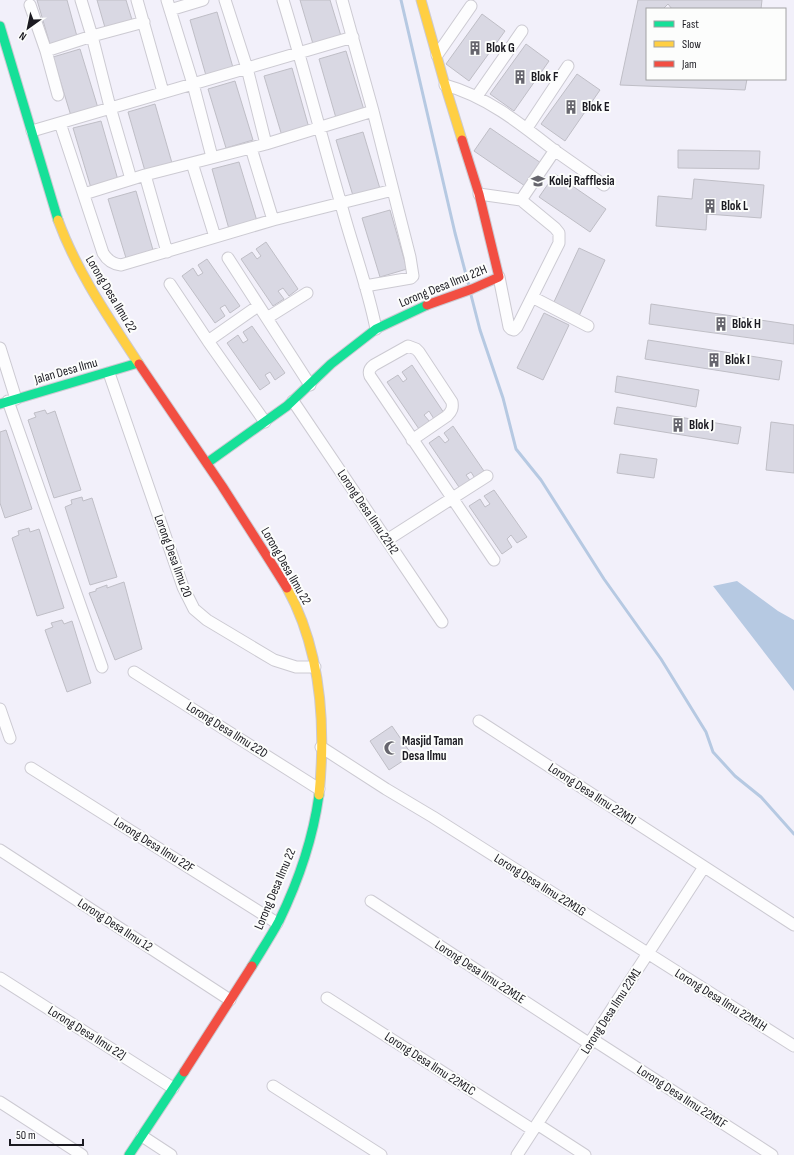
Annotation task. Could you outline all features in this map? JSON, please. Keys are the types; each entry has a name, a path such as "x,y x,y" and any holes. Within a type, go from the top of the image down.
{"street":[{"path":"81,0 92,36 110,108 132,179"},
{"path":"137,0 163,92"},
{"path":"203,0 169,5 193,84 212,157"},
{"path":"225,0 247,68 266,144"},
{"path":"283,0 376,329"},
{"path":"342,0 373,111 413,276 365,286"},
{"name":"Lorong Desa Ilmu 22H","path":"207,464 293,401 343,354 376,329 444,298 499,278 479,194 445,85 421,0"},
{"path":"30,4 46,51 58,95"},
{"path":"437,55 471,6"},
{"path":"46,51 92,36 144,22"},
{"name":"Lorong Desa Ilmu 22","path":"0,26 63,234 80,270 138,363 270,560 294,602 315,668 321,722 322,747 319,789 314,822 293,887 277,923 230,1000 129,1155"},
{"path":"477,96 522,31"},
{"path":"32,131 353,37"},
{"path":"527,128 568,66"},
{"path":"445,85 464,90 477,96 527,128 604,185"},
{"path":"84,194 192,162 266,144 373,111"},
{"path":"60,123 103,253 108,260 121,265 273,220 393,190"},
{"path":"251,148 273,220"},
{"path":"521,200 555,150"},
{"path":"192,162 215,237"},
{"path":"145,175 167,252"},
{"path":"479,194 521,200 558,230 560,236 559,243 516,329 509,328 499,278"},
{"path":"228,258 310,385"},
{"path":"170,284 265,422"},
{"path":"267,318 307,293"},
{"path":"532,297 588,326"},
{"path":"208,341 258,306"},
{"path":"412,440 447,416 453,409 453,405 419,352 408,346 374,365 369,374 412,440 494,560"},
{"path":"0,348 8,401 102,667"},
{"name":"Jalan Desa Ilmu","path":"8,401 138,363"},
{"name":"Lorong Desa Ilmu 20","path":"109,372 183,586 194,609 207,620 274,660 296,667 315,668"},
{"name":"Lorong Desa Ilmu 22H2","path":"293,401 442,622"},
{"path":"387,540 487,476"},
{"name":"Lorong Desa Ilmu 22D","path":"134,672 319,789"},
{"path":"0,709 10,738"},
{"name":"Lorong Desa Ilmu 22M1I","path":"479,721 794,925"},
{"name":"Lorong Desa Ilmu 22M1G","path":"322,747 648,954"},
{"name":"Lorong Desa Ilmu 22F","path":"31,768 277,923"},
{"name":"Lorong Desa Ilmu 12","path":"0,850 230,1000"},
{"name":"Lorong Desa Ilmu 22M1","path":"517,1155 704,867"},
{"name":"Lorong Desa Ilmu 22M1E","path":"371,901 591,1041"},
{"name":"Lorong Desa Ilmu 22M1H","path":"648,954 794,1046"},
{"name":"Lorong Desa Ilmu 22J","path":"0,978 173,1088"},
{"name":"Lorong Desa Ilmu 22M1C","path":"327,998 535,1127 585,1155"},
{"name":"Lorong Desa Ilmu 22M1F","path":"591,1041 772,1155"},
{"path":"273,1086 381,1155"},
{"path":"0,1102 82,1155"},
{"path":"142,1136 171,1155"}],"water":[{"path":"737,581 778,611 794,620 794,691 713,586"}],"building":[{"path":"37,0 67,0 78,40 51,48"},
{"path":"97,0 126,0 133,23 106,31"},
{"path":"300,0 330,0 341,36 313,44"},
{"path":"638,0 762,0 761,8 671,8 668,4 664,8 646,8 646,80 747,80 745,90 620,85"},
{"path":"217,12 234,71 207,79 190,20"},
{"name":"Blok G","path":"482,14 505,31 469,81 446,64"},
{"name":"Blok F","path":"526,44 549,61 514,111 490,94"},
{"path":"80,49 98,108 71,116 53,57"},
{"path":"346,51 364,110 336,118 319,59"},
{"path":"292,68 309,128 282,136 264,76"},
{"name":"Blok E","path":"577,74 600,90 565,141 541,124"},
{"path":"235,81 253,140 226,148 208,89"},
{"path":"155,104 172,163 145,171 128,112"},
{"path":"101,121 118,180 91,188 73,128"},
{"path":"490,128 541,163 525,186 474,151"},
{"path":"363,132 381,192 354,199 336,140"},
{"path":"678,150 760,151 759,169 678,168"},
{"path":"239,162 257,221 229,229 212,169"},
{"path":"555,174 606,209 590,232 539,197"},
{"name":"Blok L","path":"694,179 764,185 761,218 707,214 706,230 656,226 658,196 692,199"},
{"path":"136,191 153,250 126,258 108,199"},
{"path":"390,210 407,269 380,277 362,218"},
{"path":"266,242 298,289 289,296 283,288 278,291 284,299 273,306 241,259 252,252 257,259 261,256 256,249"},
{"path":"579,248 605,260 579,316 553,304"},
{"path":"207,259 240,306 230,313 225,305 220,308 225,316 215,323 182,276 193,268 198,276 203,273 198,265"},
{"name":"Blok H","path":"651,304 794,325 794,344 649,324"},
{"path":"544,313 569,325 543,380 517,368"},
{"path":"252,326 285,373 275,380 270,372 265,375 270,383 260,390 227,343 238,335 243,343 248,340 243,332"},
{"name":"Blok I","path":"648,340 782,361 779,380 645,359"},
{"path":"412,365 444,413 434,419 429,411 424,415 430,422 419,429 387,382 398,375 403,382 407,379 402,372"},
{"path":"617,376 699,390 696,407 615,392"},
{"name":"Blok J","path":"617,407 741,427 738,444 614,424"},
{"path":"45,410 47,414 55,411 81,490 54,498 28,420 36,417 34,413"},
{"path":"771,422 794,425 794,473 766,470"},
{"path":"453,426 486,474 476,480 471,472 466,475 472,483 461,490 429,443 439,436 445,443 449,440 444,433"},
{"path":"6,430 32,509 5,518 0,503 0,432"},
{"path":"620,454 657,459 654,478 617,473"},
{"path":"494,490 527,537 517,543 511,535 507,539 512,547 502,554 469,506 480,499 485,507 490,504 484,496"},
{"path":"82,497 83,501 92,498 117,577 90,585 65,507 72,504 71,500"},
{"path":"29,528 30,532 39,529 64,608 37,616 12,538 19,535 18,531"},
{"path":"124,582 142,649 115,660 89,593 107,585 107,588"},
{"path":"62,620 64,624 72,621 91,683 67,692 45,630 53,627 51,623"},
{"name":"Masjid Taman Desa Ilmu","path":"392,726 412,755 389,770 370,741"}],"waterway":[{"path":"401,0 455,233 469,286"},
{"path":"471,295 480,330 503,398 516,449 541,480 604,579 661,659 706,732 713,752 735,776 761,797 794,834"}],"traffic: fast":[{"path":"0,26 58,220"},
{"path":"207,463 287,406 331,364 376,329 427,305"},
{"path":"0,404 138,363"},
{"path":"252,966 279,921 292,891 309,843 319,795"},
{"path":"129,1155 184,1072"}],"traffic: slow":[{"path":"421,0 462,140"},
{"path":"58,220 74,258 84,276 105,312 139,364"},
{"path":"287,588 298,612 314,662 321,715 322,742 319,795"}],"traffic: jam":[{"path":"427,305 472,289 499,277 479,194 462,140"},
{"path":"139,364 222,486 287,588"},
{"path":"184,1072 252,966"}],"place":[{"name":"Blok G","path":"475,48"},
{"name":"Blok F","path":"520,77"},
{"name":"Blok E","path":"571,107"},
{"name":"Kolej Rafflesia","path":"538,181"},
{"name":"Blok L","path":"710,206"},
{"name":"Blok H","path":"721,324"},
{"name":"Blok I","path":"714,360"},
{"name":"Blok J","path":"678,425"},
{"name":"Masjid Taman Desa Ilmu","path":"391,748"}]}
